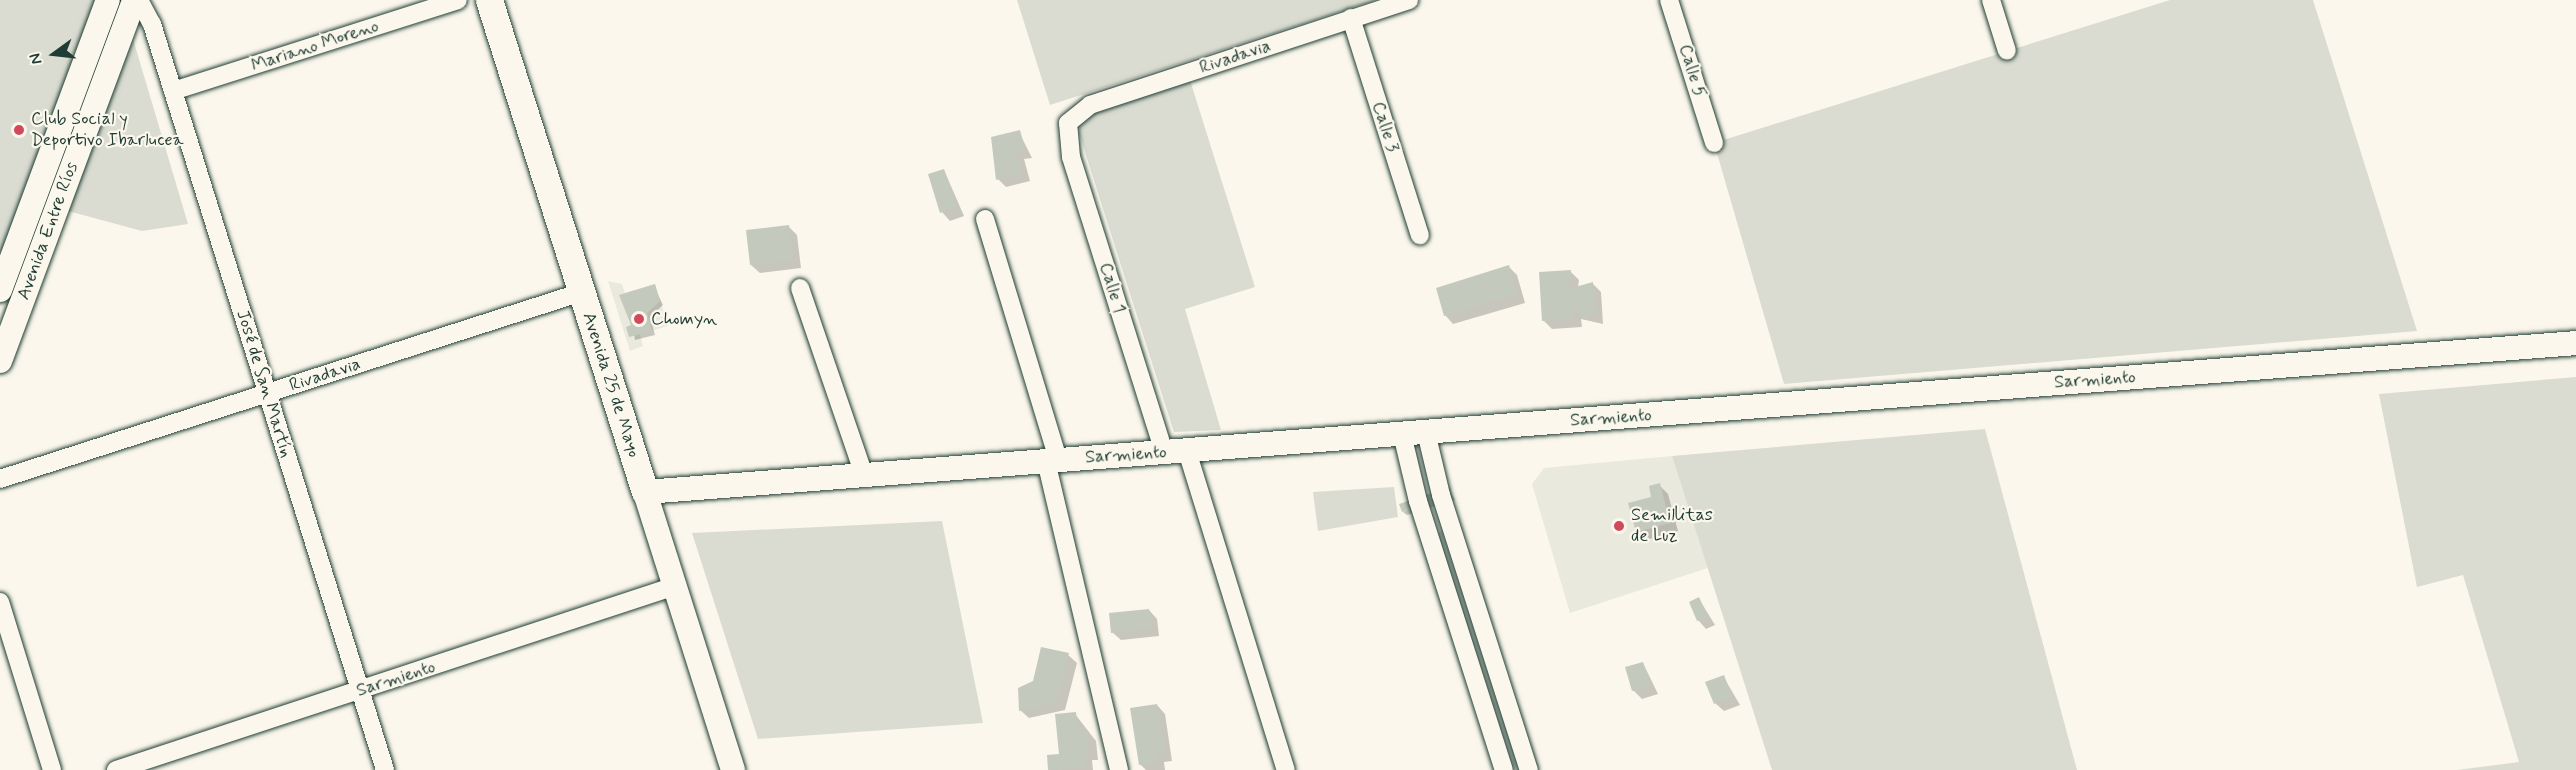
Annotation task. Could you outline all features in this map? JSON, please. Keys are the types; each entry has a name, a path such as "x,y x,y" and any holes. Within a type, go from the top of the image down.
{"main road":[{"name":"Avenida 25 de Mayo","path":"489,0 645,492"}],"street":[{"name":"Avenida Entre Ríos","path":"0,290 108,0"},
{"name":"Avenida Entre Ríos","path":"0,361 134,0"},
{"name":"José de San Martín","path":"139,0 173,92 385,770"},
{"name":"Mariano Moreno","path":"173,92 458,0"},
{"name":"Rivadavia","path":"1068,123 1090,105 1409,0"},
{"name":"Calle 5","path":"1670,0 1714,143"},
{"path":"1992,0 2007,51"},
{"name":"Calle 3","path":"1351,18 1420,235"},
{"name":"Calle 1","path":"1068,123 1071,157 1286,770"},
{"path":"985,219 1052,461 1119,770"},
{"path":"800,288 864,475"},
{"name":"Rivadavia","path":"0,479 582,292"},
{"name":"Sarmiento","path":"645,492 2576,343"},
{"path":"1426,432 1441,495 1529,770"},
{"path":"1402,434 1418,501 1504,770"},
{"name":"Avenida 25 de Mayo","path":"645,492 733,770"},
{"name":"Sarmiento","path":"116,770 675,586"},
{"path":"0,602 52,770"}],"shaded area":[{"path":"0,0 108,0 0,290"},
{"path":"1017,0 1376,0 1050,105"},
{"path":"2170,0 2313,0 2417,331 1784,384 1714,143"},
{"path":"133,39 188,224 142,231 68,211"},
{"path":"1189,77 1255,287 1185,309 1221,430 1174,432 1079,133 1082,119 1093,108"},
{"path":"608,281 622,284 625,293 655,284 668,326 640,334 643,346 630,351"},
{"path":"2576,377 2576,770 2457,770 2519,762 2463,575 2417,587 2379,394"},
{"path":"1985,429 2077,770 1772,770 1672,456"},
{"name":"Semillitas de Luz","path":"1672,456 1708,568 1570,613 1532,484 1544,468"},
{"path":"1394,487 1398,517 1318,531 1313,492"},
{"path":"942,521 983,723 758,739 692,533"},
{"path":"1442,531 1519,770 1514,770 1438,533"}],"building":[{"path":"1020,130 1025,149 1016,151 1022,173 996,180 991,137"},
{"path":"944,169 957,207 940,213 928,174"},
{"path":"789,225 793,260 750,265 746,230"},
{"path":"1509,265 1517,294 1444,316 1436,288"},
{"path":"1571,270 1568,289 1593,282 1595,316 1580,317 1580,311 1573,311 1574,319 1542,321 1539,272"},
{"path":"655,284 660,301 647,313 652,331 629,337 626,327 631,325 619,295"},
{"path":"1660,483 1670,523 1636,532 1628,503 1651,497 1649,486"},
{"path":"1450,487 1452,496 1402,512 1399,504"},
{"path":"1699,597 1708,617 1697,621 1689,602"},
{"path":"1149,609 1152,628 1111,633 1109,613"},
{"path":"1041,647 1069,653 1057,702 1019,711 1018,688 1033,681"},
{"path":"1643,662 1650,686 1632,691 1625,667"},
{"path":"1724,675 1732,696 1714,704 1705,682"},
{"path":"1157,704 1165,753 1157,754 1158,762 1139,765 1130,708"},
{"path":"1076,712 1078,732 1088,731 1086,768 1048,770 1047,755 1059,754 1055,714"}],"place":[{"name":"Club Social y Deportivo Ibarlucea","path":"19,130"},
{"name":"Chomyn","path":"639,319"},
{"name":"Semillitas de Luz","path":"1619,526"}]}
